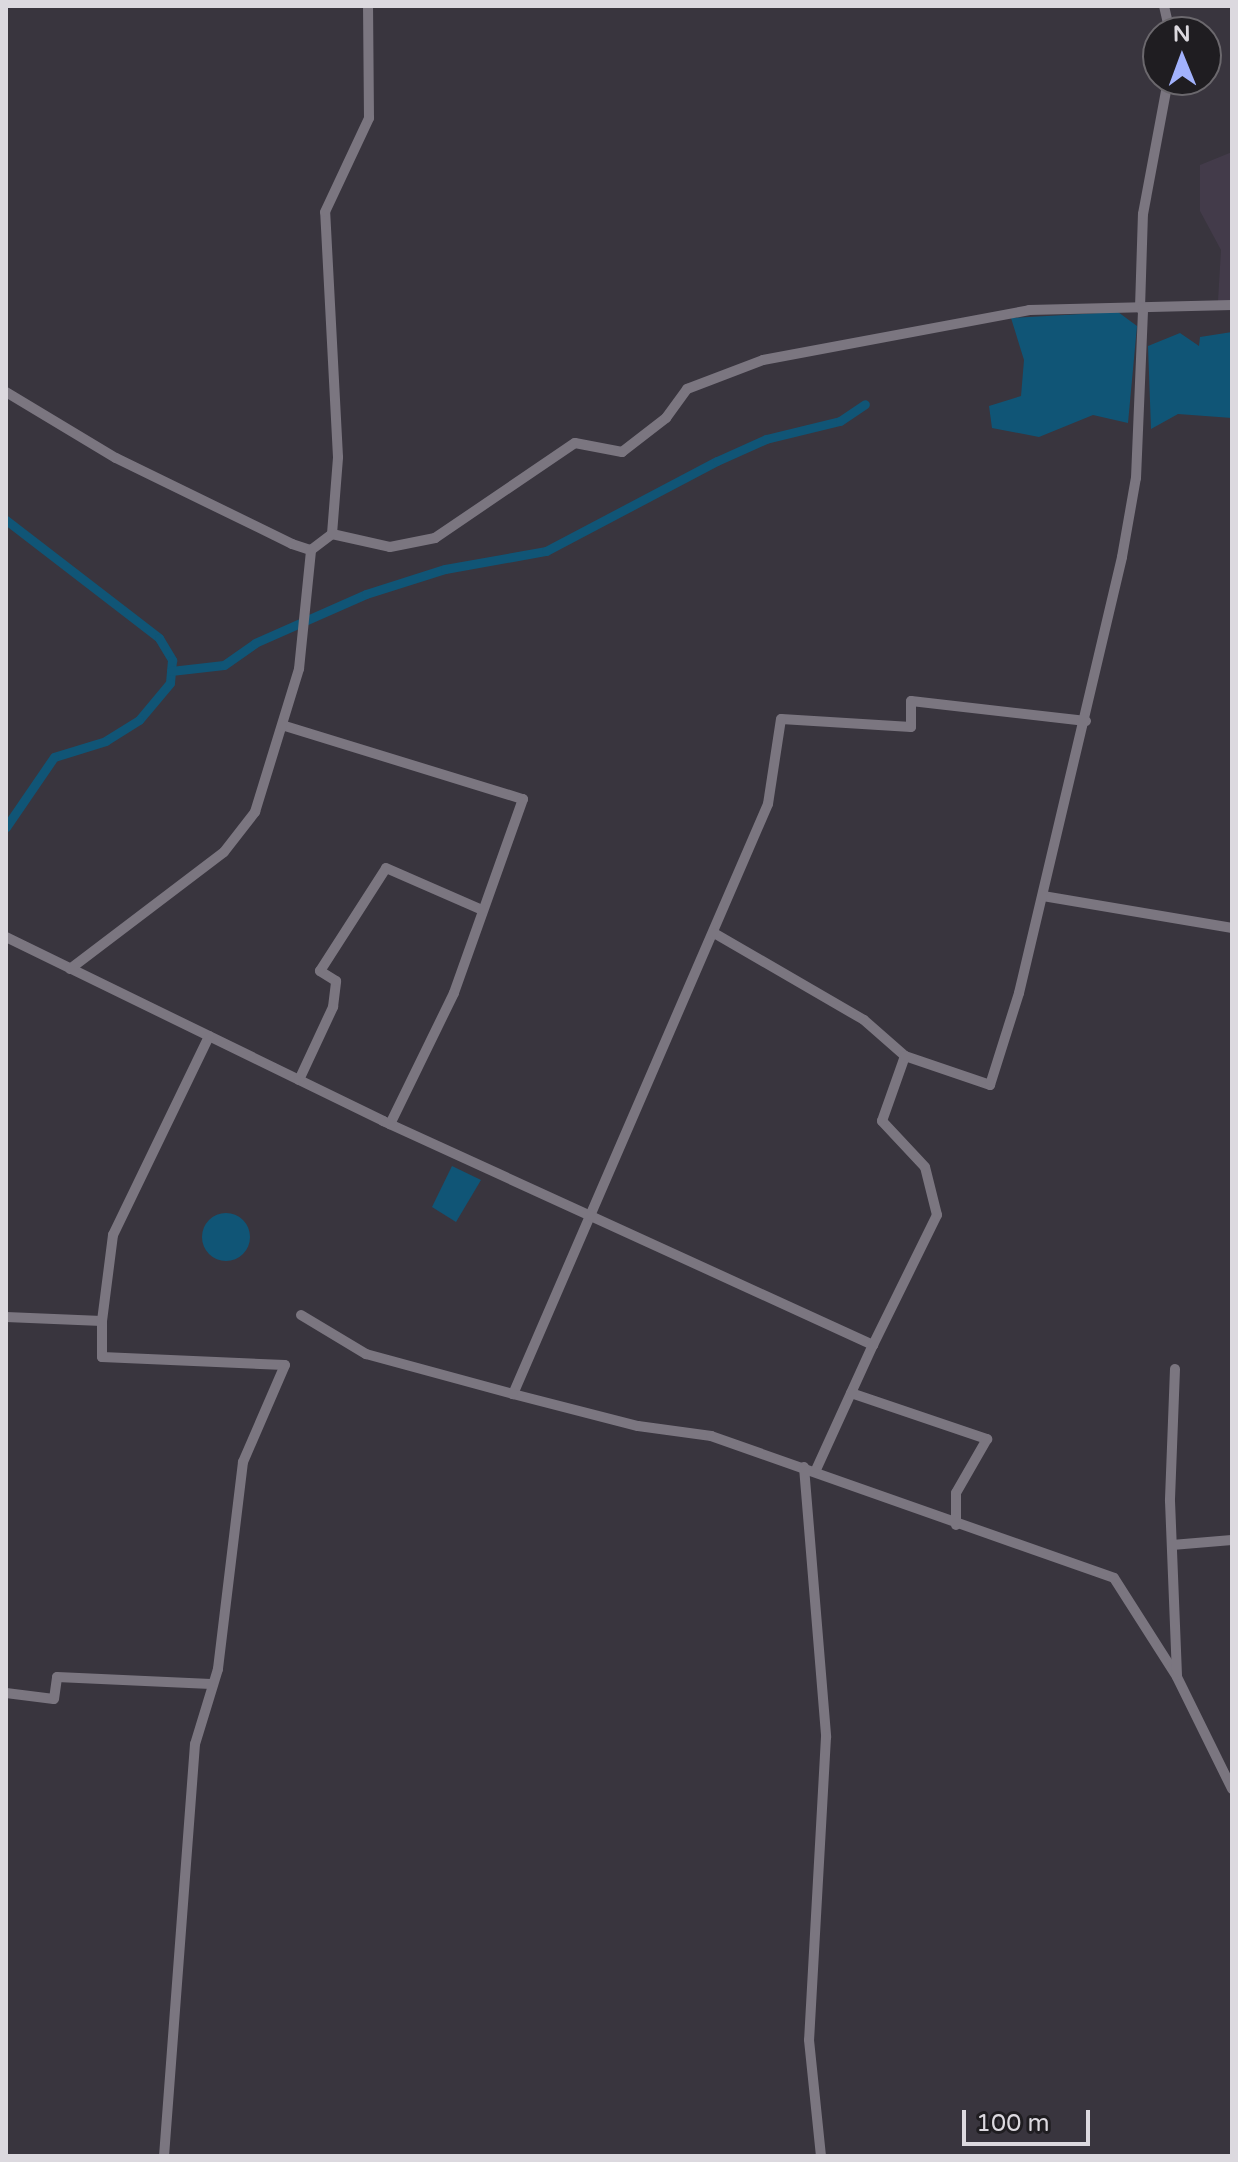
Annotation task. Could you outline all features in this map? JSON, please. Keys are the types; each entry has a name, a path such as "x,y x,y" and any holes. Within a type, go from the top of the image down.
{"street":[{"path":"70,969 224,852 255,812 285,726 299,669 311,550 332,534 338,457 325,212 369,118 368,6"},
{"path":"714,933 864,1020 905,1056 990,1085 1043,896 1086,721 1136,478 1143,214 1165,96"},
{"path":"332,534 390,547 435,538 575,443 622,452 666,418 687,389 763,360 1029,310 1232,305"},
{"path":"6,392 116,458 311,550"},
{"path":"513,1394 594,1213 768,804 781,719 911,727 911,701 1086,721"},
{"path":"285,726 523,799 454,993 390,1124"},
{"path":"299,1080 333,1007 336,981 320,971 386,868 482,910"},
{"path":"1043,896 1232,928"},
{"path":"6,937 390,1124 594,1213 873,1345"},
{"path":"164,2156 195,1744 211,1684 243,1462 285,1365 102,1357 102,1321 113,1235 209,1036"},
{"path":"815,1472 937,1215 925,1167 882,1121 905,1056"},
{"path":"301,1315 366,1354 638,1426 711,1436 804,1467 956,1525 1114,1578 1177,1677 1232,1789"},
{"path":"6,1317 102,1321"},
{"path":"1175,1369 1172,1545 1177,1677"},
{"path":"851,1393 987,1439 956,1493 956,1525"},
{"path":"804,1467 826,1737 809,2040 821,2156"},
{"path":"1172,1545 1232,1540"},
{"path":"6,1693 54,1699 57,1677 211,1684"}],"shaded area":[{"path":"1232,152 1232,301 1218,301 1221,250 1200,211 1200,165"}],"water":[{"path":"1118,312 1137,326 1128,423 1093,415 1039,437 992,428 989,406 1021,396 1024,360 1011,318"},
{"path":"1232,332 1232,418 1178,414 1151,429 1148,346 1180,333 1199,346 1200,337"},
{"path":"452,1166 481,1180 456,1222 432,1207"},
{"path":"226,1213 243,1220 250,1237 243,1254 226,1261 209,1254 202,1237 209,1220"}],"waterway":[{"path":"171,671 224,665 255,643 366,594 445,569 546,551 717,461 766,439 840,421 865,404"},
{"path":"6,520 159,638 172,660 170,683 139,720 106,741 54,757 6,827"}]}
